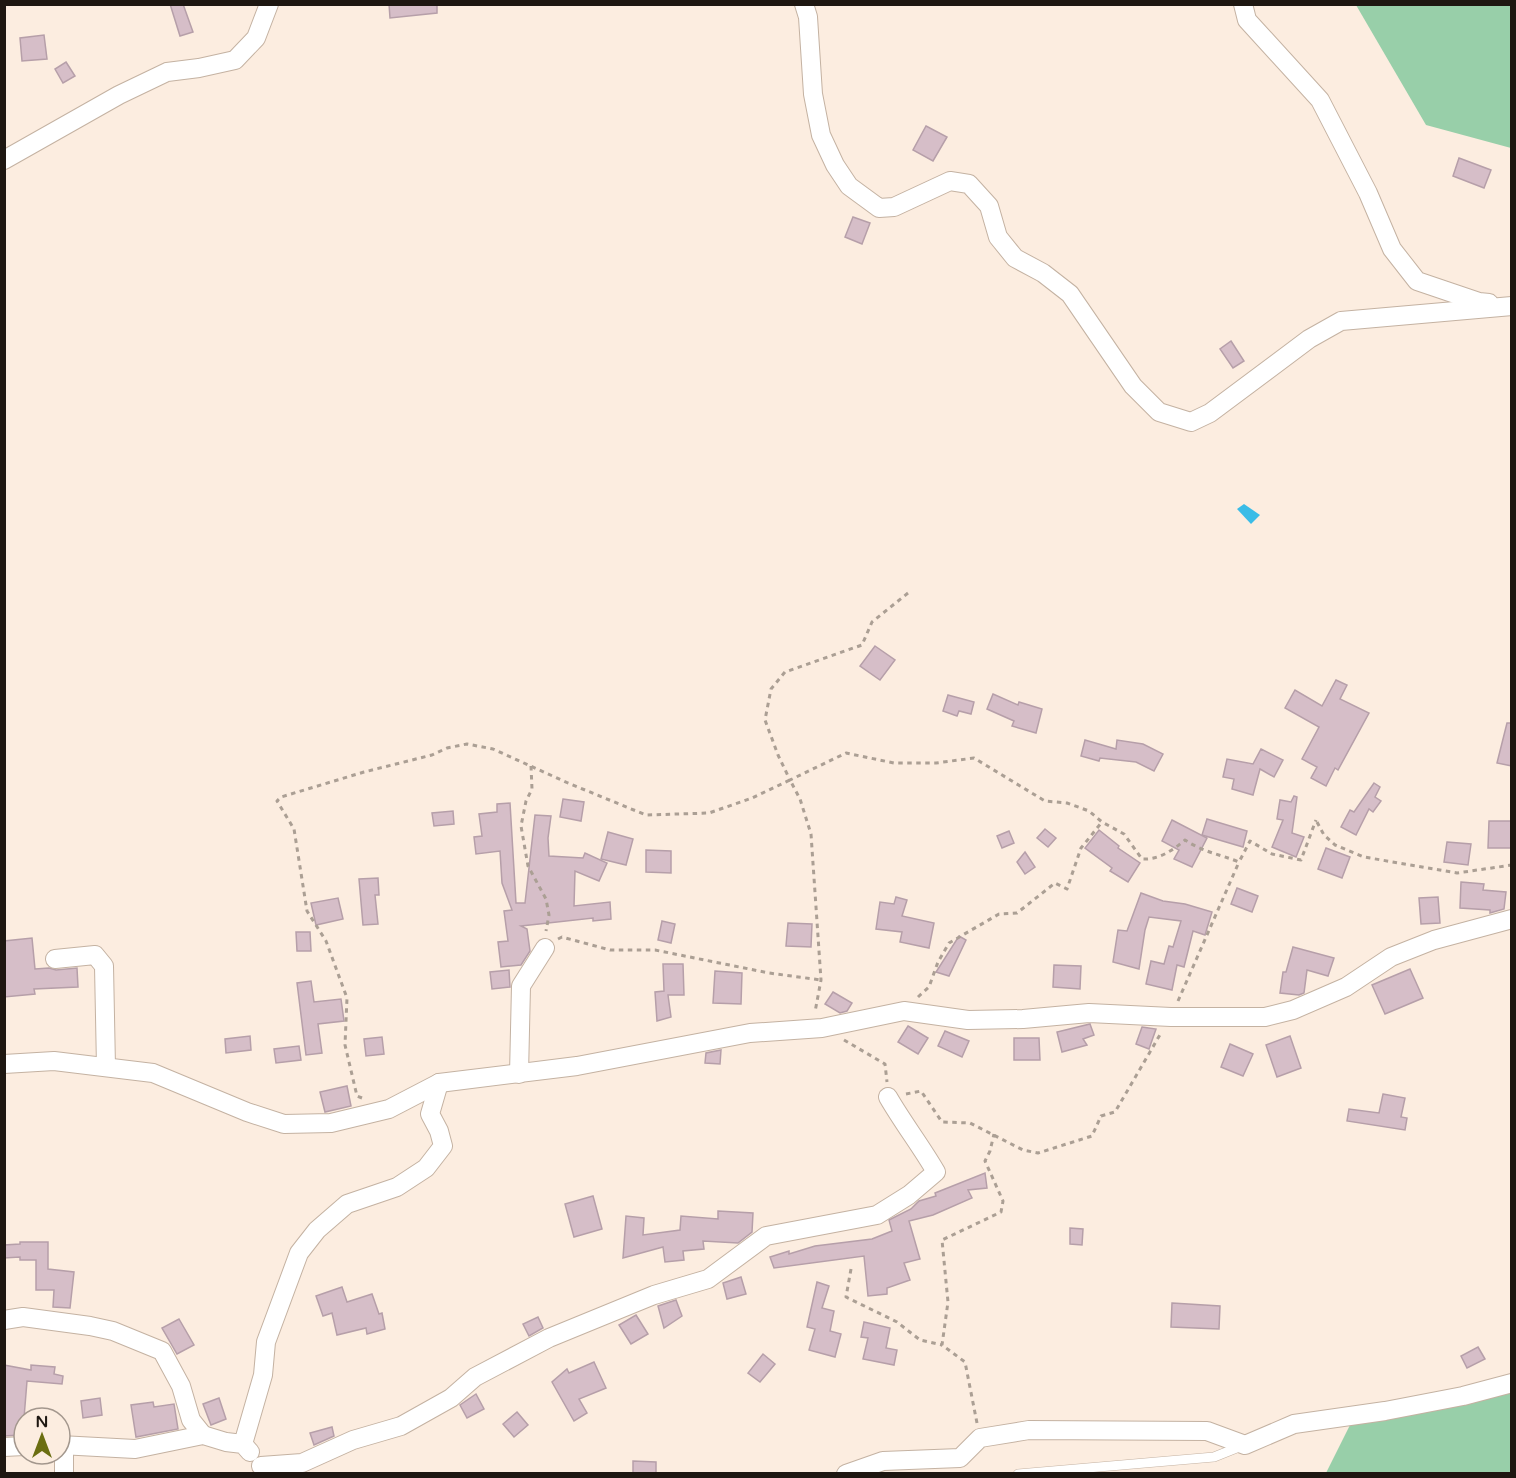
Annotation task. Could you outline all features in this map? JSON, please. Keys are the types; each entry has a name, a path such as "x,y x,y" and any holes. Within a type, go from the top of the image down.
{"street":[{"path":"4,160 119,95 166,72 235,60 256,38 270,4"},
{"path":"804,4 808,17 813,94 821,135 835,165 849,186 879,208 894,207 950,181 969,184 989,206 998,237 1015,258 1043,273 1070,294 1133,386 1160,412 1191,423 1210,413 1309,339 1341,321 1512,305"},
{"path":"1243,4 1247,20 1320,100 1368,193 1392,249 1417,281 1479,302 1512,305"},
{"path":"4,1064 54,1061 153,1073 247,1112 284,1124 331,1123 389,1109 439,1083 577,1066 750,1033 822,1028 904,1011 968,1020 1023,1019 1089,1013 1171,1017 1265,1017 1293,1010 1347,987 1390,957 1434,940 1512,919"},
{"path":"519,1074 520,986 545,948"},
{"path":"56,959 95,955 104,966 106,1067"},
{"path":"243,1444 263,1375 266,1342 298,1253 317,1230 347,1204 397,1187 426,1168 443,1146 439,1131 430,1114 439,1083"},
{"path":"72,1446 135,1449 203,1435 243,1444 263,1470 302,1463 353,1440 401,1426 452,1398 475,1377 549,1338 654,1295 708,1280 766,1236 877,1215 909,1195 936,1172 888,1097"},
{"path":"4,1320 23,1317 90,1326 113,1332 162,1351 181,1386 191,1420 203,1435"},
{"path":"846,1473 883,1461 960,1458 980,1438 1029,1430 1207,1431 1245,1445 1294,1424 1385,1411 1463,1396 1512,1383"}],"lane":[{"path":"1018,1473 1214,1457 1245,1445"}],"path":[{"path":"790,780 778,756 765,720 771,689 785,672 862,645 872,622 908,592"},
{"path":"389,1109 357,1096 345,1045 347,998 326,941 306,910 294,829 277,801 281,796 467,744 493,749 646,815 709,813 752,798 846,753 894,763 936,763 974,758 1045,801 1067,803 1089,811 1102,822 1124,834 1142,858 1150,859 1172,851 1185,840 1200,850 1239,862"},
{"path":"531,766 532,789 526,801 520,826 528,866 546,898 549,915 545,948"},
{"path":"1171,1017 1250,842 1272,854 1301,860 1316,820 1324,835 1335,845 1364,858 1457,873 1512,865"},
{"path":"904,1011 929,987 938,962 949,943 999,914 1017,913 1055,884 1067,889 1081,848 1102,822"},
{"path":"545,948 562,937 610,950 655,950 769,973 821,980"},
{"path":"942,1345 948,1302 942,1240 1001,1212 1003,1201 985,1161 994,1134"},
{"path":"851,1269 846,1297 897,1322 920,1340 942,1345 965,1362 980,1438"}],"green space":[{"path":"1356,5 1511,5 1511,148 1426,125"},
{"path":"1511,1389 1511,1473 1321,1474 1326,1473 1350,1425"}],"water":[{"path":"1244,504 1260,515 1251,524 1237,509"}],"building":[{"path":"170,4 183,4 193,32 180,36"},
{"path":"389,4 437,4 437,13 390,18"},
{"path":"44,35 47,59 22,61 20,38"},
{"path":"66,62 75,76 63,83 55,69"},
{"path":"926,126 947,137 933,161 913,150"},
{"path":"1459,158 1491,170 1484,188 1453,176"},
{"path":"853,217 870,223 862,244 845,237"},
{"path":"1231,341 1244,361 1233,368 1220,349"},
{"path":"875,646 895,660 880,680 860,666"},
{"path":"1336,680 1347,685 1340,699 1369,713 1338,770 1335,768 1326,786 1311,778 1317,767 1302,759 1319,727 1285,708 1295,690 1322,706"},
{"path":"993,694 1018,705 1019,702 1042,709 1036,733 1012,726 1014,721 987,709"},
{"path":"948,695 974,702 971,714 959,711 957,716 943,711"},
{"path":"1507,723 1512,723 1512,766 1497,763"},
{"path":"1085,740 1116,749 1117,740 1143,744 1163,754 1154,771 1136,762 1100,758 1099,761 1081,756"},
{"path":"1261,749 1283,760 1274,777 1260,769 1253,795 1232,789 1234,779 1223,777 1227,759 1253,764"},
{"path":"1374,783 1380,787 1375,797 1381,801 1373,812 1369,809 1356,835 1341,827 1350,810 1354,812"},
{"path":"1294,796 1297,797 1292,833 1304,837 1296,857 1272,847 1283,820 1277,819 1280,800 1291,802"},
{"path":"563,799 584,802 581,821 560,817"},
{"path":"510,803 516,903 525,903 535,815 551,816 548,838 549,856 583,858 585,853 607,863 599,881 575,871 574,906 610,902 611,919 593,921 593,918 521,926 527,929 530,951 521,965 501,967 498,942 508,941 504,911 512,910 502,883 500,851 476,854 474,837 482,836 479,814 497,812 497,804"},
{"path":"453,811 454,824 434,826 432,813"},
{"path":"1207,819 1247,831 1243,847 1202,835"},
{"path":"1172,820 1207,838 1192,867 1174,859 1179,850 1162,841"},
{"path":"1489,821 1512,821 1512,848 1488,848"},
{"path":"1045,829 1056,838 1048,847 1037,838"},
{"path":"1099,830 1119,846 1118,848 1140,863 1128,882 1110,871 1112,868 1085,848"},
{"path":"1009,831 1014,843 1002,848 997,836"},
{"path":"608,832 633,839 626,865 601,859"},
{"path":"1447,842 1471,844 1468,865 1444,862"},
{"path":"1326,848 1350,857 1342,878 1318,869"},
{"path":"646,850 671,851 671,873 646,872"},
{"path":"1025,852 1035,867 1025,874 1017,862"},
{"path":"378,878 379,895 375,895 378,924 363,925 359,879"},
{"path":"1461,882 1484,884 1483,890 1506,892 1504,909 1490,913 1490,910 1460,908"},
{"path":"1237,888 1258,896 1252,912 1231,904"},
{"path":"1141,893 1163,901 1185,904 1212,912 1205,935 1193,931 1184,967 1177,965 1172,990 1146,984 1151,961 1164,964 1169,946 1173,947 1181,921 1149,917 1139,969 1113,962 1118,930 1127,931"},
{"path":"896,897 907,900 902,916 934,923 929,948 900,942 902,932 876,929 880,902 894,904"},
{"path":"1438,897 1440,923 1421,924 1419,898"},
{"path":"338,898 343,919 316,925 311,903"},
{"path":"662,921 675,924 671,943 658,940"},
{"path":"788,923 812,924 811,947 786,946"},
{"path":"296,932 310,932 311,951 297,951"},
{"path":"959,936 966,940 949,976 936,972"},
{"path":"32,938 35,969 77,968 78,987 34,989 35,994 4,997 4,941"},
{"path":"1293,947 1334,958 1328,976 1307,970 1304,993 1299,995 1280,993 1283,972 1286,972"},
{"path":"663,964 683,964 684,995 668,995 671,1017 657,1021 655,992 664,991"},
{"path":"1054,965 1081,966 1080,989 1053,987"},
{"path":"1410,969 1423,998 1385,1014 1372,985"},
{"path":"509,970 510,987 492,989 490,972"},
{"path":"715,971 742,973 741,1004 713,1003"},
{"path":"311,981 314,1002 341,999 344,1021 318,1024 322,1053 306,1055 297,983"},
{"path":"833,992 852,1003 847,1011 840,1013 825,1004"},
{"path":"1090,1024 1094,1035 1083,1039 1087,1045 1062,1052 1057,1032"},
{"path":"908,1026 928,1038 918,1054 898,1042"},
{"path":"1142,1027 1156,1029 1149,1049 1136,1044"},
{"path":"945,1031 969,1041 962,1057 938,1046"},
{"path":"250,1036 251,1050 226,1053 225,1039"},
{"path":"1290,1036 1301,1068 1277,1077 1266,1045"},
{"path":"382,1037 384,1054 366,1056 364,1039"},
{"path":"1014,1038 1039,1038 1040,1060 1014,1060"},
{"path":"1230,1044 1253,1054 1243,1076 1221,1067"},
{"path":"299,1046 301,1060 276,1063 274,1049"},
{"path":"721,1050 720,1064 705,1063 706,1053"},
{"path":"347,1086 351,1106 325,1112 320,1092"},
{"path":"1383,1094 1405,1098 1401,1117 1407,1118 1405,1130 1347,1121 1349,1109 1379,1113"},
{"path":"985,1173 987,1188 968,1190 972,1198 933,1215 909,1221 920,1259 904,1263 910,1280 887,1288 887,1294 868,1296 864,1256 774,1268 770,1257 789,1251 789,1254 815,1246 872,1239 892,1231 889,1220 911,1209 919,1201 936,1196 935,1193"},
{"path":"593,1196 602,1229 574,1237 565,1204"},
{"path":"718,1211 753,1213 752,1232 738,1243 703,1241 704,1249 683,1251 684,1260 665,1262 663,1247 623,1258 626,1216 644,1218 643,1235 680,1230 681,1216 718,1219"},
{"path":"1070,1228 1083,1229 1082,1245 1070,1244"},
{"path":"20,1242 48,1242 48,1269 74,1272 70,1308 53,1307 54,1290 36,1290 36,1260 20,1260 20,1257 4,1258 4,1245 20,1244"},
{"path":"741,1277 746,1294 727,1299 723,1283"},
{"path":"817,1282 829,1286 822,1308 834,1311 830,1331 841,1334 835,1357 809,1350 815,1329 807,1327"},
{"path":"342,1287 347,1302 372,1294 379,1314 382,1313 385,1329 367,1334 366,1328 337,1335 332,1313 323,1316 316,1296"},
{"path":"676,1300 682,1316 664,1328 658,1306"},
{"path":"1172,1303 1220,1306 1219,1329 1171,1327"},
{"path":"636,1315 648,1334 631,1344 619,1325"},
{"path":"538,1317 543,1328 529,1336 523,1324"},
{"path":"179,1319 194,1345 177,1354 162,1328"},
{"path":"864,1322 890,1328 886,1348 897,1350 894,1365 863,1359 868,1338 861,1337"},
{"path":"1478,1347 1485,1359 1467,1368 1461,1356"},
{"path":"763,1354 775,1364 760,1382 748,1373"},
{"path":"594,1362 606,1388 579,1399 587,1413 574,1421 552,1382 567,1369 569,1373"},
{"path":"4,1365 31,1370 31,1365 55,1367 54,1374 63,1376 62,1384 27,1381 25,1406 12,1406 12,1436 4,1436"},
{"path":"476,1394 484,1409 467,1418 460,1405"},
{"path":"100,1398 102,1415 83,1418 81,1401"},
{"path":"219,1398 226,1419 211,1425 203,1404"},
{"path":"153,1402 154,1407 174,1404 178,1429 136,1437 131,1405"},
{"path":"517,1412 528,1425 514,1437 503,1424"},
{"path":"332,1427 334,1436 314,1445 310,1433"},
{"path":"633,1461 656,1462 656,1473 633,1473"}]}
